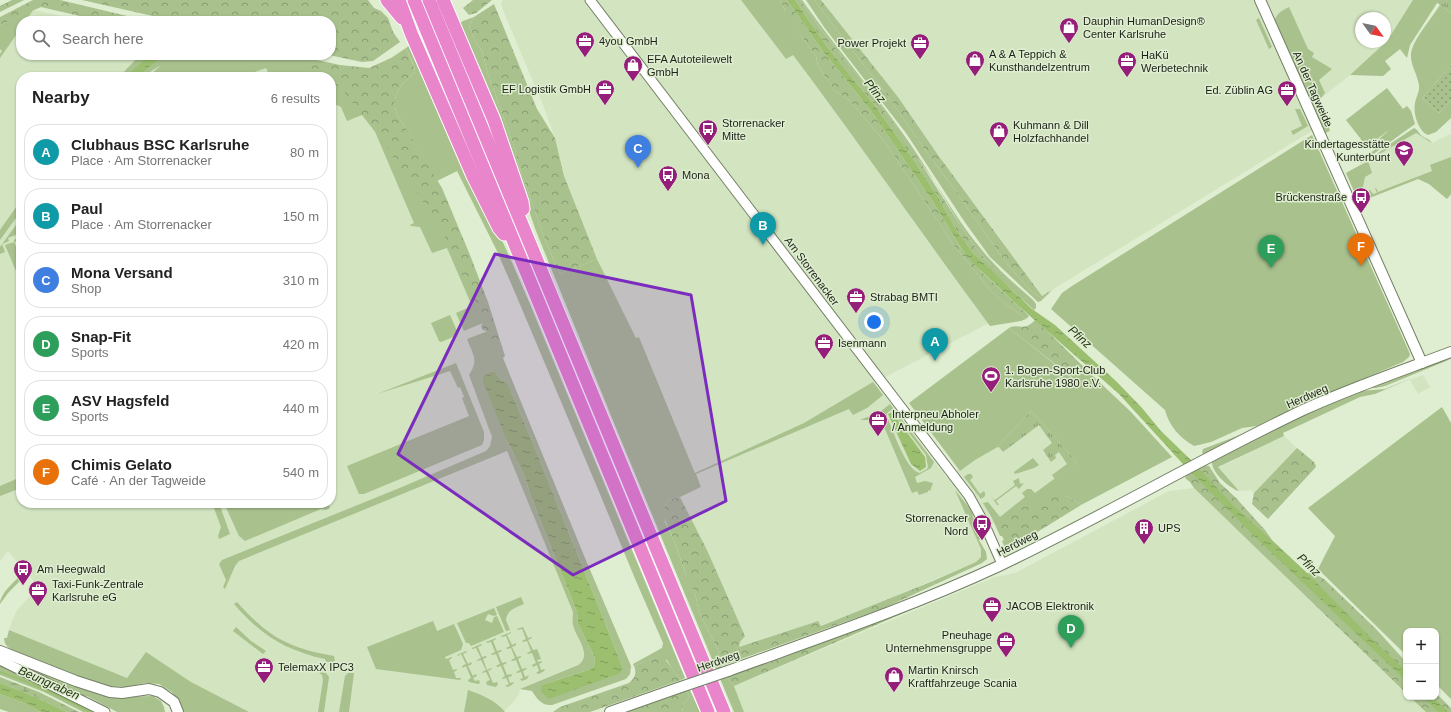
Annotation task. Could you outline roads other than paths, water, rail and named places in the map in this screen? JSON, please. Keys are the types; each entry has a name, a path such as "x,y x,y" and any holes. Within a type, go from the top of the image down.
{"highway":[{"path":"387,0 400,14 411,33"},
{"path":"399,0 411,33 479,189 499,228 516,247"},
{"path":"414,0 708,712"},
{"path":"429,0 724,712"},
{"path":"444,1 505,151 522,202 524,227"}],"main road":[{"name":"An der Tagweide","path":"1260,0 1422,363"},
{"path":"1422,363 1451,352"},
{"name":"Herdweg","path":"610,712 881,616 1002,564 1182,471 1305,410 1356,388 1422,363"},
{"path":"0,650 98,689 117,693 149,689 160,692 174,702 178,712"},
{"path":"168,697 171,705 171,712"}],"street":[{"name":"Am Storrenacker","path":"590,0 969,496 984,523 1002,564"},
{"path":"0,660 105,712"}],"water":[{"path":"787,0 795,0 828,48 876,107 909,153 938,197 957,231 973,253 1032,309 1055,325 1117,382 1142,408 1161,431 1190,459 1232,504 1307,573 1403,668 1403,678 1255,537 1182,463 1119,394 1013,301 973,263 963,251 933,202 871,111 822,50"},
{"path":"144,60 158,60 143,72 131,72"},
{"path":"495,372 501,380 507,382 623,668 618,674 549,699 542,693 542,685 594,667 595,658 578,624 577,612 531,497 525,477 507,441 483,382 483,376"},
{"path":"892,412 925,457 926,467 920,471 911,464 888,414"},
{"path":"0,683 24,692 67,712 41,712 22,702 0,694"},
{"path":"1426,700 1436,700 1448,712 1438,712"}],"waterway":[{"name":"Beungraben","path":"0,672 57,695 90,712"}],"place":[{"name":"Dauphin HumanDesign® Center Karlsruhe","path":"1069,44"},
{"name":"4you GmbH","path":"585,58"},
{"name":"Power Projekt","path":"920,60"},
{"name":"A & A Teppich & Kunsthandelzentrum","path":"975,77"},
{"name":"HaKü Werbetechnik","path":"1127,78"},
{"name":"EFA Autoteilewelt GmbH","path":"633,82"},
{"name":"EF Logistik GmbH","path":"605,106"},
{"name":"Ed. Züblin AG","path":"1287,107"},
{"name":"Storrenacker Mitte","path":"708,146"},
{"name":"Kuhmann & Dill Holzfachhandel","path":"999,148"},
{"name":"Kindertagesstätte Kunterbunt","path":"1404,167"},
{"name":"Mona Versand","path":"638,168"},
{"name":"Mona","path":"668,192"},
{"name":"Brückenstraße","path":"1361,214"},
{"name":"Paul","path":"763,245"},
{"name":"Chimis Gelato","path":"1361,266"},
{"name":"ASV Hagsfeld","path":"1271,268"},
{"name":"Strabag BMTI","path":"856,314"},
{"name":"Isenmann","path":"824,360"},
{"name":"Clubhaus BSC Karlsruhe","path":"935,361"},
{"name":"1. Bogen-Sport-Club Karlsruhe 1980 e.V.","path":"991,393"},
{"name":"Interpneu Abholer / Anmeldung","path":"878,437"},
{"name":"Storrenacker Nord","path":"982,541"},
{"name":"UPS","path":"1144,545"},
{"name":"Am Heegwald","path":"23,586"},
{"name":"Taxi-Funk-Zentrale Karlsruhe eG","path":"38,607"},
{"name":"JACOB Elektronik","path":"992,623"},
{"name":"Snap-Fit","path":"1071,648"},
{"name":"Pneuhage Unternehmensgruppe","path":"1006,658"},
{"name":"TelemaxX IPC3","path":"264,684"},
{"name":"Martin Knirsch Kraftfahrzeuge Scania","path":"894,693"}],"water label":[{"name":"Pfinz","path":"875,91"},
{"name":"Pfinz","path":"1080,337"},
{"name":"Pfinz","path":"1309,565"}]}
